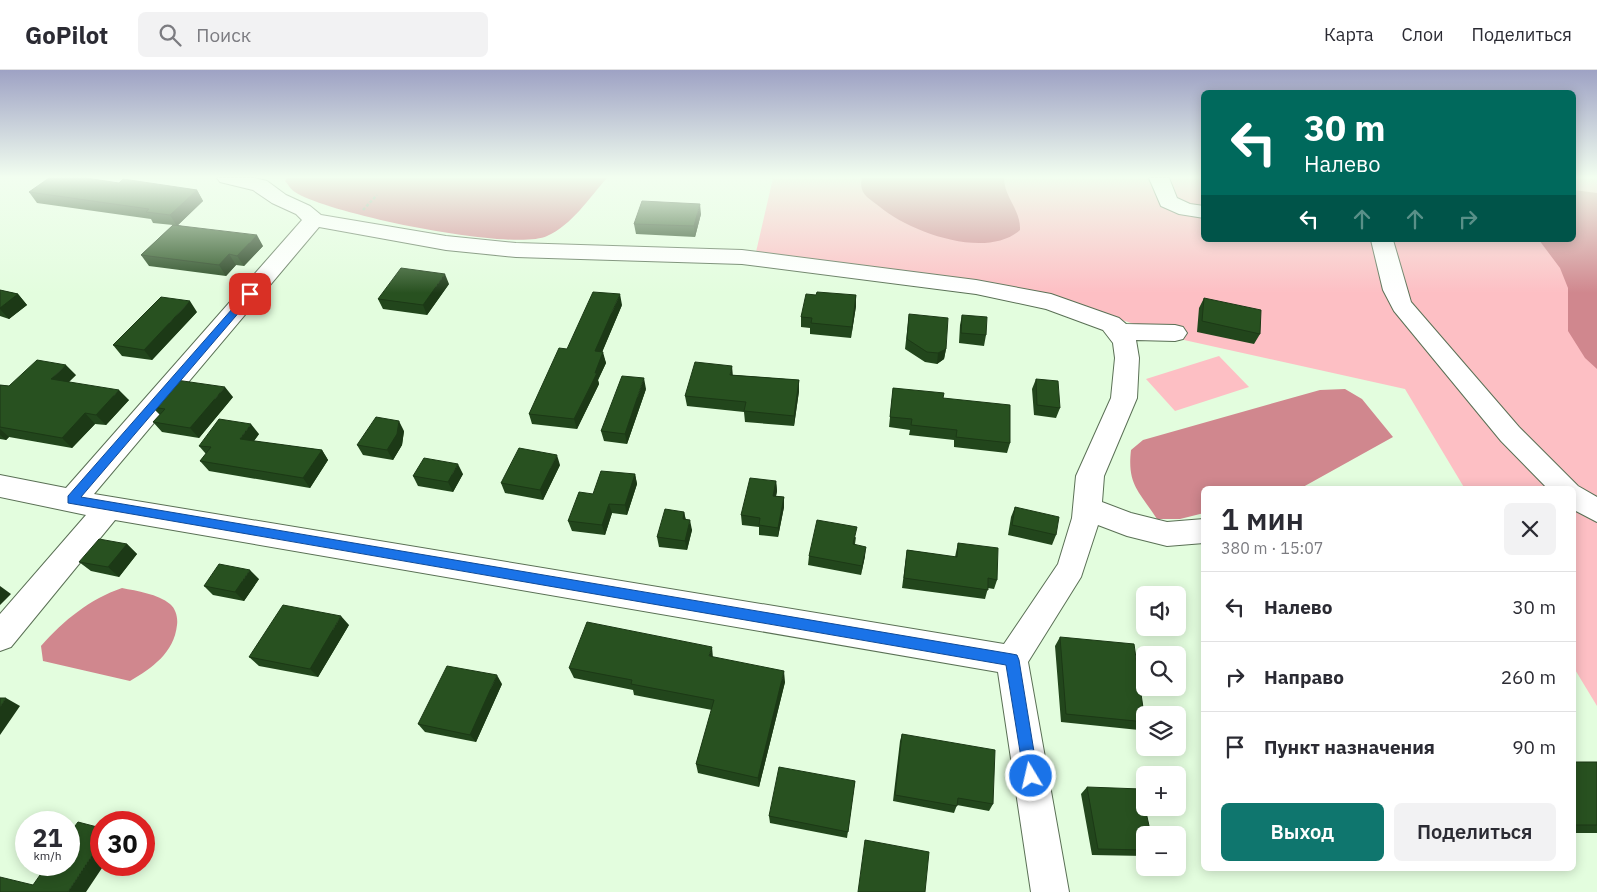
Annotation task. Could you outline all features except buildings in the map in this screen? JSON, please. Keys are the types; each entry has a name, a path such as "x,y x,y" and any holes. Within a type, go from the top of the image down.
{"street":[{"path":"310,216 314,220 446,243 516,250 742,257 976,287 1051,302 1111,324 1120,332 1125,343 1127,358 1124,398 1090,476 1087,508 1071,568 1012,660 1050,892"},
{"path":"72,500 314,220"},
{"path":"1383,242 1389,263 1394,293 1402,306 1510,434 1563,486"},
{"path":"1120,332 1175,334"},
{"path":"0,486 109,508 1012,660"},
{"path":"1576,497 1597,511"},
{"path":"0,636 109,508"},
{"path":"1087,508 1127,524 1167,534 1201,531"}],"shaded area":[{"path":"367,216 574,216 547,236 528,240 461,235"},
{"path":"764,216 1201,216 1201,242 1576,242 1576,216 1597,216 1597,706 1576,671 1576,486 1463,486 1405,389 1175,338 1051,296 756,252"},
{"path":"894,216 1018,216 1020,230 1005,239 988,243 948,239 910,225"},
{"path":"1576,216 1597,216 1597,369 1585,358 1568,331 1568,288 1560,268 1540,242 1576,242"},
{"path":"1219,356 1249,387 1175,411 1146,379"},
{"path":"1345,389 1362,399 1393,437 1305,486 1201,486 1201,514 1180,519 1157,519 1136,487 1131,472 1131,450 1143,440 1320,390"},
{"path":"122,588 147,593 160,598 174,608 177,619 175,635 167,652 161,659 130,681 43,661 41,646 59,628 88,604"}],"route":[{"path":"250,294 72,500 109,508 1012,660 1031,776"}]}
